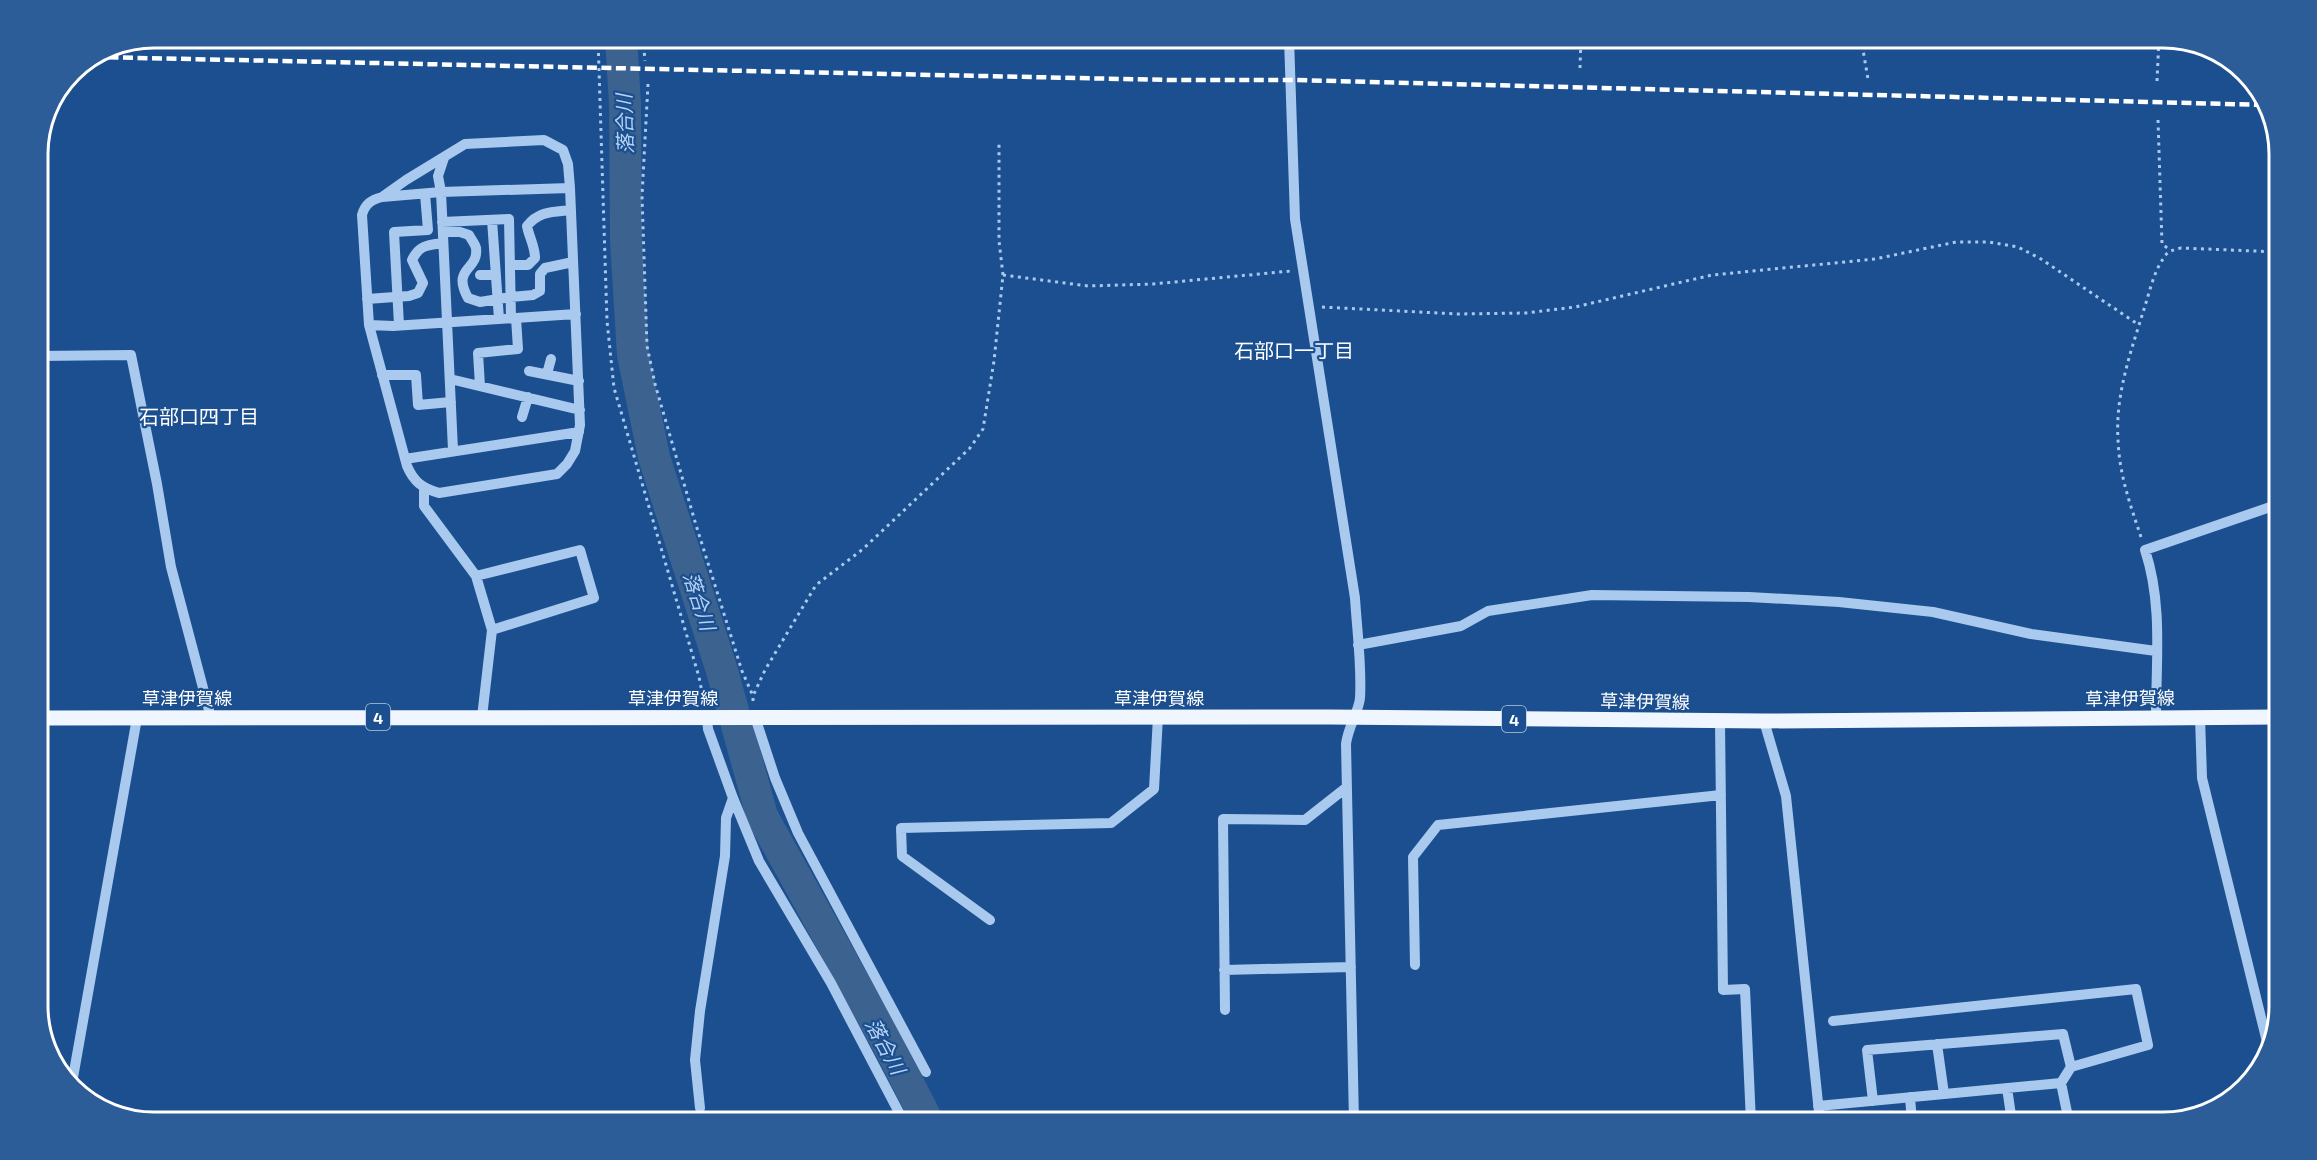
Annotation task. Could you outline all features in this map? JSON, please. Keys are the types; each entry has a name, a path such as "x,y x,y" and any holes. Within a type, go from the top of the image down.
{"main road":[{"name":"草津伊賀線","path":"48,718 1353,717 1764,721 2269,717"}],"street":[{"path":"1289,48 1295,219 1355,598 1358,645 1360,700 1348,730 1346,744 1354,1112"},
{"path":"382,197 465,144 544,140 563,150 568,164 570,188 580,410 575,451 567,465 557,474 439,493 424,488 412,478 382,375 369,325 362,215 364,208 373,200 382,197 441,192 570,188"},
{"path":"444,158 438,176 441,192 453,450"},
{"path":"399,325 394,232 428,230 424,194"},
{"path":"510,265 528,265 535,258 535,249 527,226 534,216 546,212 571,210"},
{"path":"367,299 418,294 423,283 412,260 416,251 443,232 492,220 509,219 511,297 518,349 478,353 480,386"},
{"path":"492,220 499,319"},
{"path":"443,232 460,232 469,235 476,249 473,263 463,274 462,286 468,298 480,303 511,297 533,296 540,291 540,274 545,268 573,262"},
{"path":"480,275 496,275"},
{"path":"369,325 576,314"},
{"path":"48,356 131,355 171,567 211,718"},
{"path":"547,374 551,359"},
{"path":"529,370 579,381"},
{"path":"382,375 416,375 418,405 451,402"},
{"path":"450,379 580,410"},
{"path":"522,417 528,398"},
{"path":"405,459 579,432"},
{"path":"424,488 424,506 476,576 492,630 482,717"},
{"path":"2156,717 2156,594 2153,574 2145,550 2269,507"},
{"path":"476,576 580,550 594,598 492,630"},
{"path":"1358,645 1461,626 1488,611 1592,595 1749,597 1839,602 1933,612 2031,634 2156,651"},
{"path":"712,717 708,729 759,861 831,983 899,1112"},
{"path":"751,717 798,832 926,1072"},
{"path":"990,920 902,856 901,828 1111,823 1154,789 1158,717"},
{"path":"2200,717 2202,778 2265,1033"},
{"path":"73,1075 137,718"},
{"path":"1720,721 1723,990 1745,989 1751,1112"},
{"path":"1764,721 1786,796 1819,1112"},
{"path":"1225,1010 1224,819 1305,820 1347,787"},
{"path":"1415,964 1413,856 1438,825 1720,795"},
{"path":"700,1108 695,1060 699,1021 725,856 726,818 733,798"},
{"path":"1224,970 1351,967"},
{"path":"1833,1021 2136,989 2148,1045 2072,1067 2061,1083 2067,1112"},
{"path":"1873,1101 1867,1050 2063,1034 2072,1067"},
{"path":"1937,1044 1944,1094"},
{"path":"1818,1106 2061,1083"},
{"path":"2007,1088 2011,1112"},
{"path":"1910,1097 1911,1112"}],"path":[{"path":"598,48 607,321 614,388 712,717"},
{"path":"644,48 645,61"},
{"path":"1580,68 1581,48"},
{"path":"1863,48 1868,79"},
{"path":"2157,81 2159,48"},
{"path":"648,84 642,196 647,346 655,384 696,525 742,671 753,696"},
{"path":"2158,120 2162,244 2170,250"},
{"path":"751,717 753,696 765,670 816,585 863,549 970,448 983,429 994,362 1002,276 999,241 999,143"},
{"path":"1308,307 1458,314 1526,313 1575,307 1712,275 1875,259 1956,242 1989,242 2018,248 2041,259 2139,325"},
{"path":"2145,550 2122,481 2118,438 2119,401 2153,280 2170,250 2181,248 2269,252"},
{"path":"1002,276 1088,286 1153,284 1302,270"}],"waterway":[{"name":"落合川","path":"622,48 625,104 626,240 633,355 654,457 722,671 762,816 923,1112"}],"railway":[{"path":"111,57 1170,80 1295,80 2257,105"}],"district":[{"name":"石部口一丁目","path":"1294,350"},
{"name":"石部口四丁目","path":"199,416"}]}
